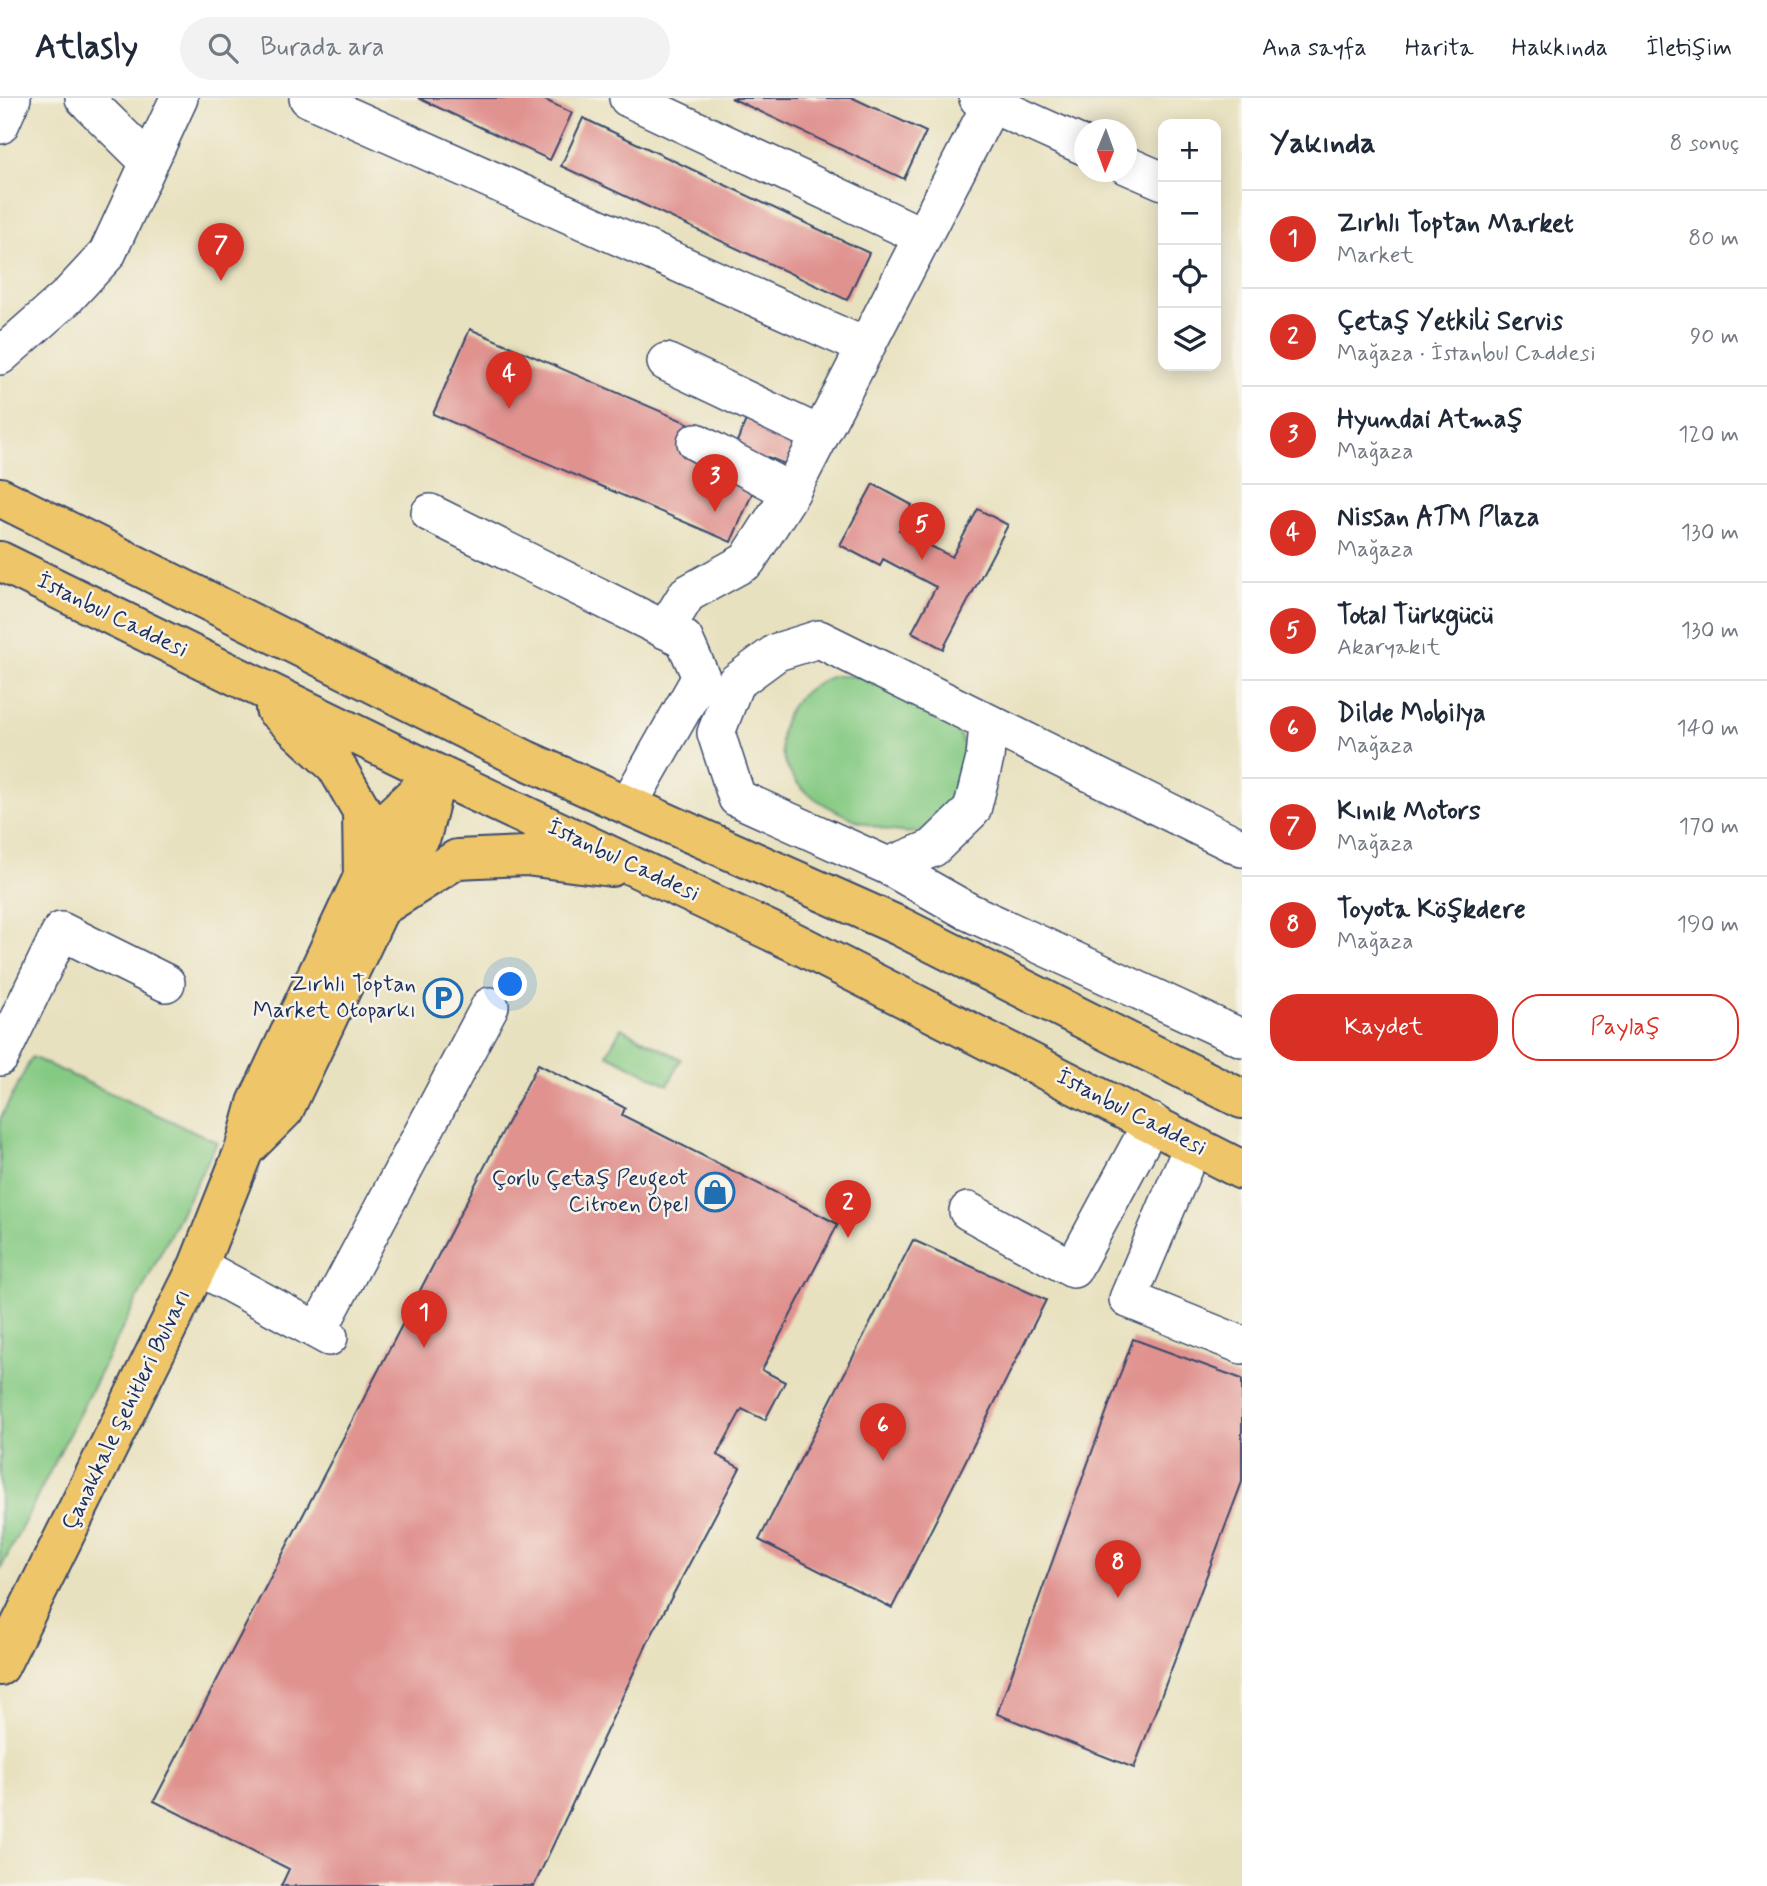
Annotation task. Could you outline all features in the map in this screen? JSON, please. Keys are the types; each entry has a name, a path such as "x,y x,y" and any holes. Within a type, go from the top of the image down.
{"main road":[{"path":"0,497 526,760 900,926 1242,1099"},
{"name":"İstanbul Caddesi","path":"0,561 436,774 648,872 1152,1122 1242,1170"},
{"path":"245,681 336,766 362,811 372,895 457,859 526,856 648,872"},
{"path":"399,697 436,774 526,760"},
{"name":"Çanakkale Şehitleri Bulvarı","path":"0,1666 198,1266 244,1150 284,1110 372,895 422,834 436,774"}],"lane":[{"path":"0,125 12,98"},
{"path":"84,98 149,162"},
{"path":"0,356 66,297 107,254 179,98"},
{"path":"308,98 866,347"},
{"path":"628,98 922,236"},
{"path":"665,629 687,594 747,561 791,492 922,236 984,101 1074,142"},
{"path":"1137,170 1158,179"},
{"path":"666,362 820,435"},
{"path":"696,442 791,492"},
{"path":"430,513 684,639 718,680 716,733 737,798 888,866 969,912 1242,1038"},
{"path":"628,805 718,680 777,652 819,639 988,725 1242,848"},
{"path":"888,866 933,848 972,810 985,758 988,725"},
{"path":"0,1057 61,931 166,983"},
{"path":"198,1266 323,1334 490,1006"},
{"path":"968,1211 1073,1269 1152,1122"},
{"path":"1193,1144 1128,1299 1242,1345"}],"green space":[{"path":"834,676 866,678 933,712 957,730 964,749 966,771 956,804 939,821 924,830 911,832 877,827 822,803 798,784 787,768 782,752 784,720 803,694"},
{"path":"621,1028 681,1059 668,1085 607,1054"},
{"path":"32,1057 217,1142 0,1570 0,1119"}],"building":[{"path":"418,98 541,98 572,113 550,160"},
{"path":"731,98 853,98 926,132 904,179"},
{"path":"583,118 869,253 847,300 561,166"},
{"path":"470,329 736,444 746,420 797,442 787,465 768,457 731,542 433,414"},
{"path":"873,484 912,505 899,530 952,557 978,509 1008,525 943,649 912,632 936,587 883,559 880,566 840,545"},
{"path":"538,1064 625,1108 622,1115 838,1224 762,1370 785,1382 765,1420 742,1409 717,1455 740,1468 648,1642 534,1886 281,1886 289,1869 154,1801"},
{"path":"913,1240 1046,1300 892,1608 759,1540"},
{"path":"1133,1339 1242,1379 1242,1482 1134,1768 997,1714"}],"place":[{"name":"Kınık Motors","path":"221,281"},
{"name":"Nissan ATM Plaza","path":"509,409"},
{"name":"Hyundai Atmaş","path":"715,512"},
{"name":"Total Türkgücü","path":"922,560"},
{"name":"Zırhlı Toptan Market Otoparkı","path":"443,998"},
{"name":"Çorlu Çetaş Peugeot Citroen Opel","path":"715,1192"},
{"name":"Çetaş Yetkili Servis","path":"848,1238"},
{"name":"Zırhlı Toptan Market","path":"424,1348"},
{"name":"Dilde Mobilya","path":"883,1461"},
{"name":"Toyota Köşkdere","path":"1118,1598"}]}
